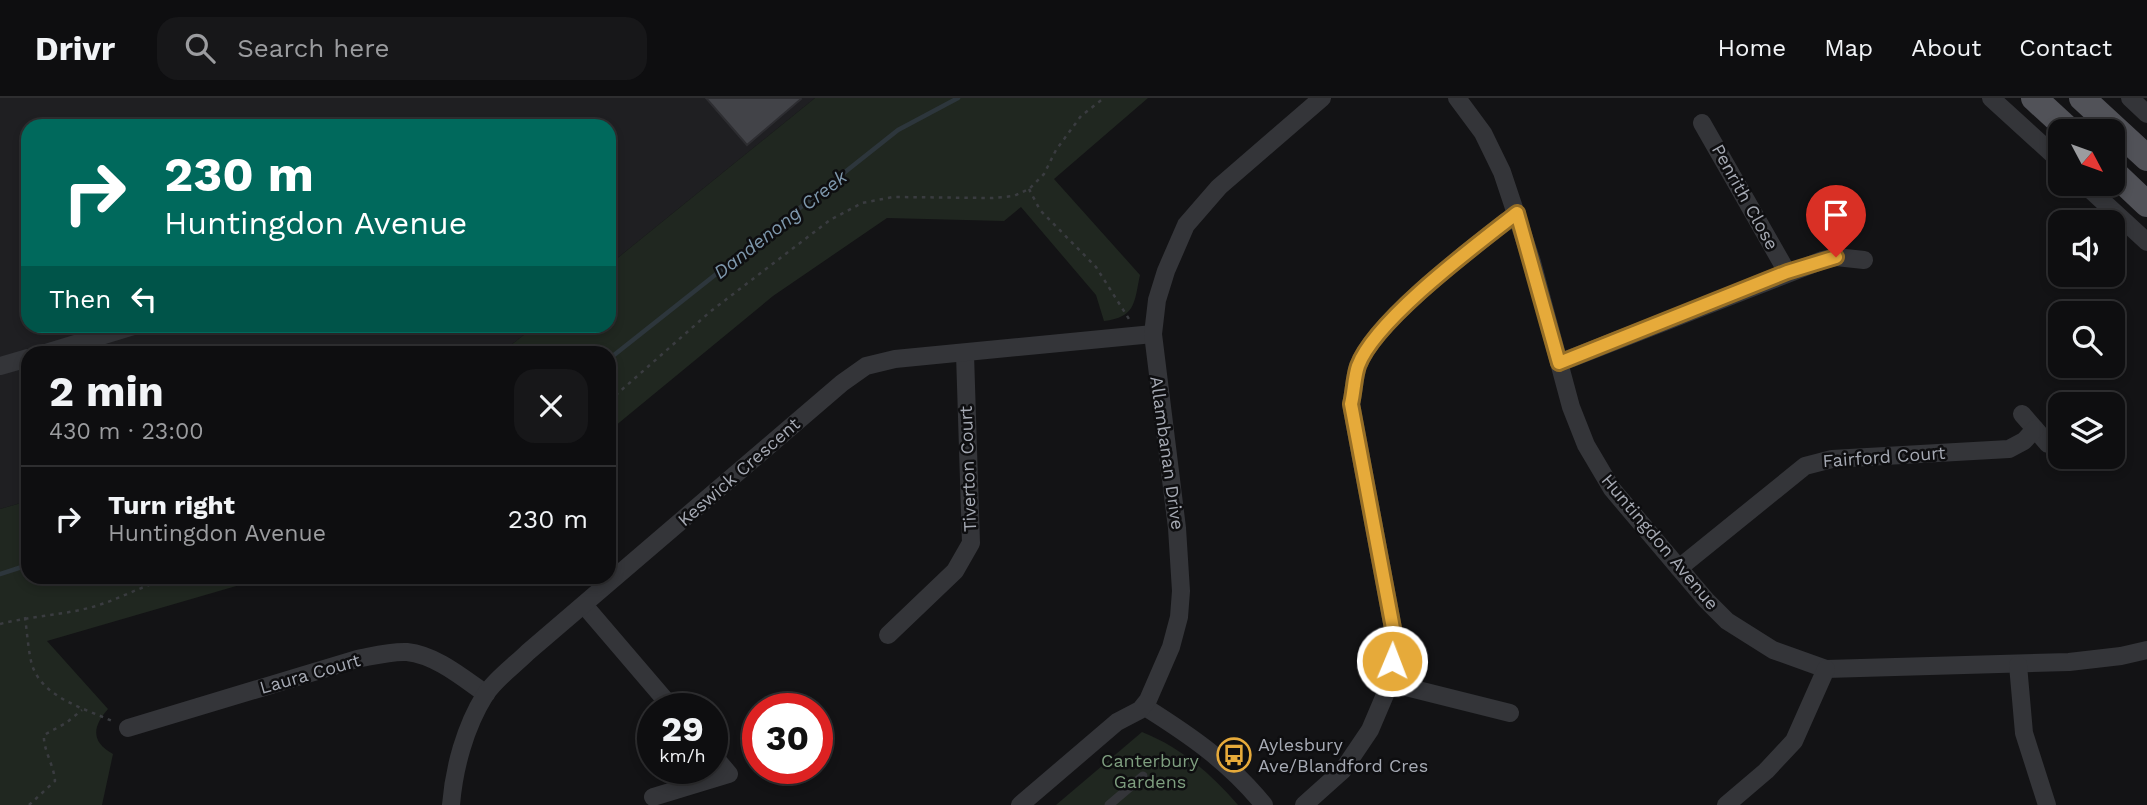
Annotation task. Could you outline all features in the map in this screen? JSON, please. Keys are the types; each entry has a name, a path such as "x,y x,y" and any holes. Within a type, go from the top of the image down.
{"main road":[{"path":"2034,98 2057,119"},
{"path":"2082,98 2147,158"},
{"path":"2125,183 2147,204"}],"street":[{"name":"Allambanan Drive","path":"1145,706 1171,647 1179,617 1181,591 1177,528 1153,334 1157,300 1186,225 1219,187 1322,98"},
{"name":"Huntingdon Avenue","path":"1457,98 1483,133 1502,172 1517,213 1578,427 1597,466 1612,489 1720,614 1752,638 1794,659 1826,669 2069,662 2147,650"},
{"path":"1991,98 2048,151"},
{"path":"2130,98 2147,114"},
{"name":"Penrith Close","path":"1702,122 1787,272"},
{"path":"2097,196 2147,242"},
{"path":"1304,805 1343,770 1370,730 1390,683 1395,639 1351,404 1358,366 1374,338 1409,303 1517,213"},
{"path":"1559,363 1787,272 1836,257 1864,260"},
{"path":"68,346 111,333"},
{"name":"Keswick Crescent","path":"616,577 842,383 866,366 895,359 1153,334"},
{"name":"Tiverton Court","path":"888,635 955,571 971,543 965,354"},
{"path":"0,366 21,360"},
{"path":"2022,414 2048,444"},
{"name":"Fairford Court","path":"1679,568 1805,466 1832,459 2009,449 2024,441 2035,429"},
{"name":"Keswick Crescent","path":"451,805 459,755 486,694 528,652 608,584"},
{"path":"584,605 659,693"},
{"name":"Laura Court","path":"128,728 357,659 393,653 408,652 429,658 486,694"},
{"path":"2018,665 2024,733 2047,805"},
{"path":"1726,805 1766,771 1794,741 1826,669"},
{"path":"1390,683 1510,713"},
{"path":"1020,805 1117,722 1145,706 1198,740 1224,762 1264,805"},
{"path":"653,797 696,784"}],"lane":[{"path":"1109,805 1143,776"}],"path":[{"path":"616,395 711,311 830,220 862,202 894,197 993,198 1014,196 1029,189 1044,174 1056,150 1081,116 1104,98"},
{"path":"1029,189 1040,210 1096,267 1130,320 1133,336"},
{"path":"0,624 25,617 95,606 150,584"},
{"path":"25,617 31,664 44,686 82,710 93,712 128,728"},
{"path":"29,805 55,781 52,761 43,743 44,735 82,710"}],"shaded area":[{"path":"0,98 815,98 616,259 616,119 21,119 21,333 526,333 510,346 21,346 21,503 0,509"}],"green space":[{"path":"815,98 1148,98 1054,179 1140,275 1132,307 1114,319 1104,321 1096,295 1021,207 1004,221 887,218 773,296 616,425 616,346 510,346 526,333 616,333 616,259"},
{"path":"21,503 21,584 243,584 47,641 108,709 99,722 96,734 101,744 113,754 102,805 0,805 0,509"},
{"name":"Canterbury Gardens","path":"1142,732 1157,738 1195,763 1238,805 1056,805"}],"building":[{"path":"706,98 800,98 801,99 747,145"}],"waterway":[{"name":"Dandenong Creek","path":"616,353 898,130 958,98"},
{"name":"Dandenong Creek","path":"0,574 21,567"}],"place":[{"name":"Aylesbury Ave/Blandford Cres","path":"1234,755"}],"route":[{"path":"1392,661 1395,639 1351,404 1358,366 1374,338 1409,303 1517,213 1559,363 1787,272 1836,257"}]}
